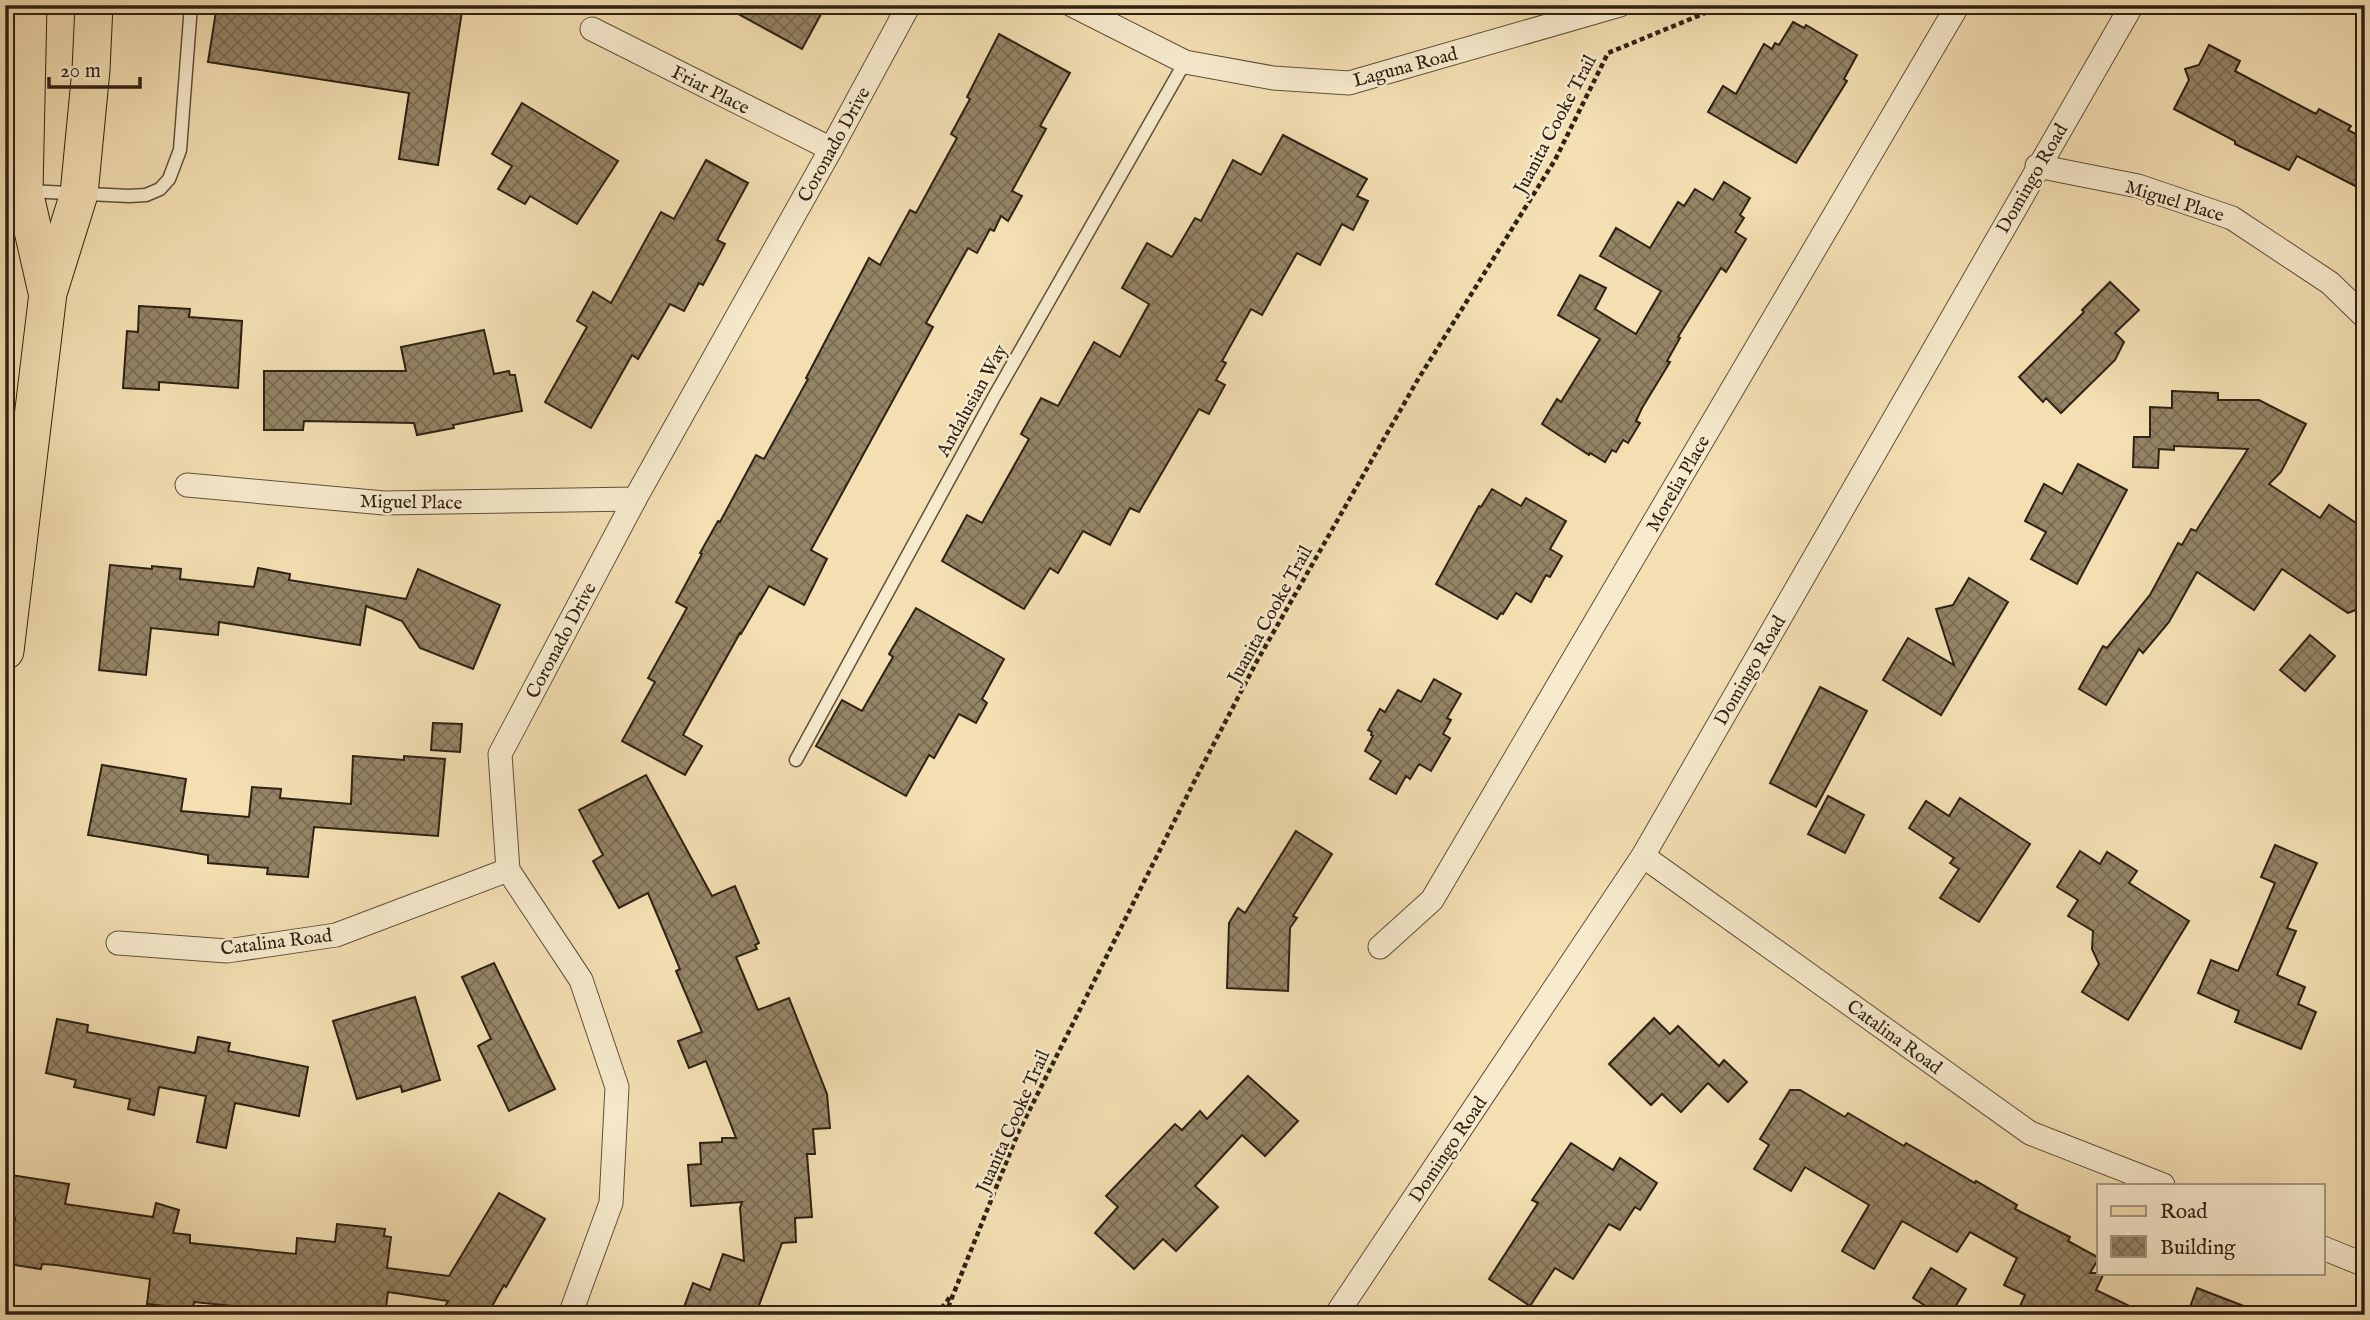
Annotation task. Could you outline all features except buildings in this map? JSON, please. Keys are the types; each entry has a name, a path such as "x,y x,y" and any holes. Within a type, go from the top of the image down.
{"main road":[{"path":"29,5 24,191 48,293"},
{"path":"5,651 23,459 48,293 79,194 91,70 94,5"}],"street":[{"name":"Coronado Drive","path":"570,1315 611,1203 617,1087 581,980 508,870 500,754 635,499 909,5"},
{"name":"Laguna Road","path":"1072,5 1185,62 1273,78 1349,83 1620,5"},
{"name":"Morelia Place","path":"1380,947 1432,900 1958,5"},
{"name":"Domingo Road","path":"1336,1315 1643,856 2037,166 2132,5"},
{"name":"Friar Place","path":"592,29 831,149"},
{"name":"Miguel Place","path":"2037,166 2138,186 2232,218 2330,283 2365,317"},
{"name":"Miguel Place","path":"187,485 384,503 635,499"},
{"name":"Catalina Road","path":"1643,856 2030,1133 2160,1184"},
{"name":"Catalina Road","path":"118,943 227,951 336,935 508,870"},
{"path":"2324,1248 2365,1265"}],"lane":[{"path":"24,191 146,195 160,189 169,179 180,150 191,5"},
{"name":"Andalusian Way","path":"796,760 994,397 1185,62"}],"path":[{"name":"Juanita Cooke Trail","path":"945,1315 1018,1133 1245,684 1417,381 1555,160 1608,53 1710,11 1709,5"},
{"path":"936,1315 954,1293"}]}
